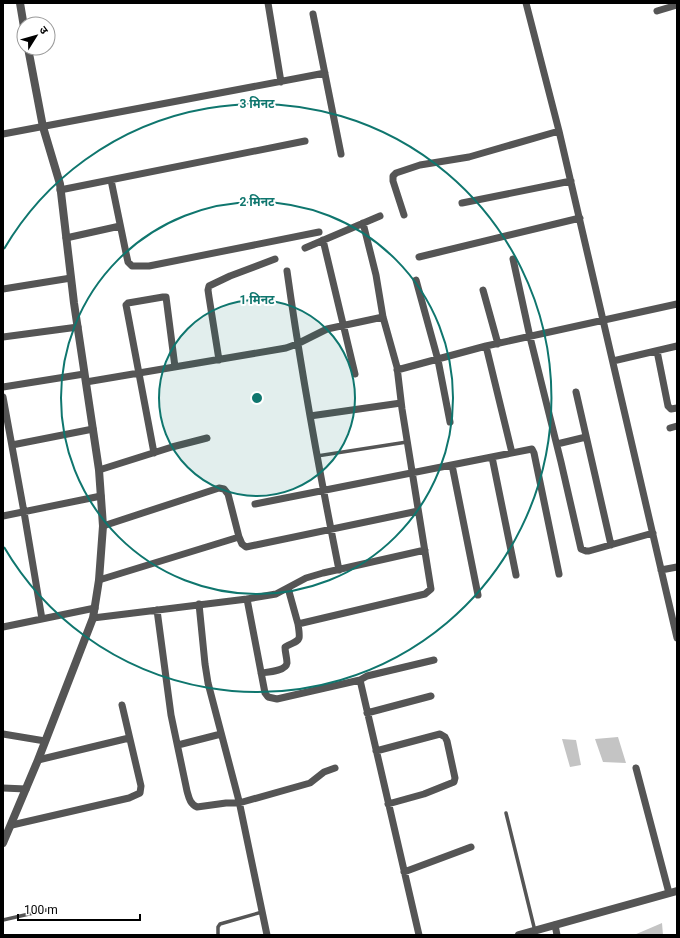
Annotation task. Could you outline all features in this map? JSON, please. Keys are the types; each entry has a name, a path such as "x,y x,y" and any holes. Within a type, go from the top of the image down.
{"street":[{"path":"20,3 22,16"},
{"path":"268,3 281,82"},
{"path":"526,3 580,218 677,638"},
{"path":"657,11 677,4"},
{"path":"314,14 341,154"},
{"path":"4,839 12,825 46,741 93,618 99,580 103,526 99,470 71,278 60,190 43,127 30,56"},
{"path":"3,134 325,73"},
{"path":"404,215 393,181 393,176 396,173 420,165 473,156 559,131"},
{"path":"60,190 305,142"},
{"path":"111,180 128,262 132,266 149,266 319,232"},
{"path":"462,203 571,181"},
{"path":"305,248 380,216"},
{"path":"419,257 580,218"},
{"path":"298,624 428,592 431,589 397,370 383,317 376,275 363,223"},
{"path":"66,238 120,226"},
{"path":"323,240 345,325 355,374"},
{"path":"513,258 530,337 581,548 589,551 653,533"},
{"path":"219,360 208,290 209,286 230,276 275,259"},
{"path":"287,271 297,344 339,570"},
{"path":"3,289 71,278"},
{"path":"416,280 438,360 450,422"},
{"path":"483,290 498,344"},
{"path":"154,453 126,305 130,302 163,297 166,298 175,367"},
{"path":"397,370 486,346 677,304"},
{"path":"3,387 139,373 286,348 327,329 383,317"},
{"path":"3,337 78,327"},
{"path":"486,346 512,453"},
{"path":"613,361 677,346"},
{"path":"657,351 668,406 671,409 677,408"},
{"path":"576,392 611,545"},
{"path":"3,397 42,619"},
{"path":"310,416 401,402"},
{"path":"12,445 93,429"},
{"path":"557,444 586,437"},
{"path":"99,470 207,438"},
{"path":"254,504 412,474 532,449 559,574"},
{"path":"492,457 516,576"},
{"path":"452,465 478,595"},
{"path":"103,526 219,488 224,489 228,494 239,537 242,544 246,547 418,511"},
{"path":"3,516 101,496"},
{"path":"99,580 239,537"},
{"path":"93,618 276,594 306,578 425,550"},
{"path":"661,570 677,567"},
{"path":"261,673 281,669 286,665 285,647 296,643 298,640 298,624 288,588"},
{"path":"247,599 265,693 268,697 277,699 360,680 366,676 434,660"},
{"path":"199,604 204,664 239,803 267,935"},
{"path":"3,627 95,608"},
{"path":"157,610 171,715 189,799 194,806 239,803 310,782 324,772 335,768"},
{"path":"360,680 419,935"},
{"path":"367,713 431,696"},
{"path":"12,825 138,794 141,791 122,705"},
{"path":"3,734 46,741"},
{"path":"178,745 221,734"},
{"path":"376,751 440,734 445,737 447,741 456,778 452,784 388,804"},
{"path":"38,760 129,738"},
{"path":"519,935 673,892 636,768"},
{"path":"3,788 26,789"},
{"path":"404,872 471,847"},
{"path":"554,925 557,935"}],"lane":[{"path":"317,456 407,442"},
{"path":"506,813 535,931"},
{"path":"3,920 55,908"},
{"path":"218,935 218,926 220,924 262,912"}],"building":[{"path":"618,737 626,763 603,762 595,739"},
{"path":"562,739 576,740 581,765 570,767"},
{"path":"662,923 663,935 634,935"}]}
